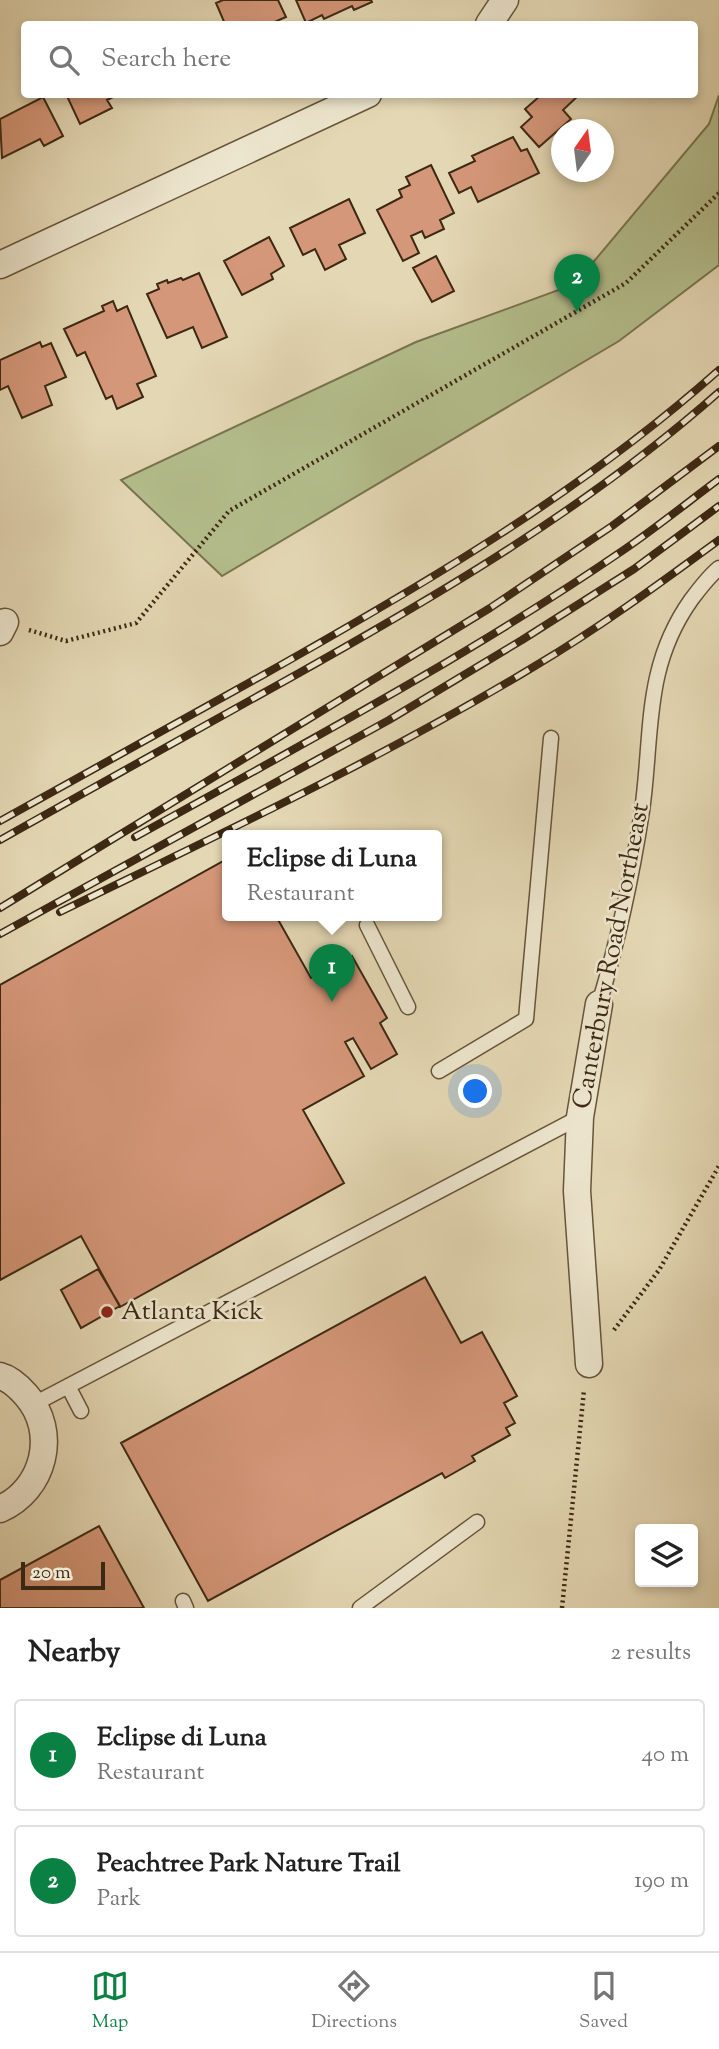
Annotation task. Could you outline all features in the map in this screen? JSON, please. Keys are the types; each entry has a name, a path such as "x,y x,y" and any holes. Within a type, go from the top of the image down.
{"street":[{"path":"491,21 505,0"},
{"path":"0,265 359,98"},
{"name":"Canterbury Road Northeast","path":"589,1364 577,1191 580,1117 599,1004"},
{"path":"0,1376 18,1385 34,1404 44,1432 42,1465 26,1493 0,1510"}],"lane":[{"name":"Canterbury Road Northeast","path":"599,1004 613,957 642,810 651,701 657,670 677,621 708,577 719,568"},
{"path":"439,1070 526,1018 551,738"},
{"path":"367,925 408,1007"},
{"path":"34,1404 580,1117"},
{"path":"68,1386 81,1411"},
{"path":"360,1608 477,1522"}],"path":[{"path":"3,627 66,641 136,623 229,511 626,283 719,193"},
{"path":"589,1364 659,1270 719,1166"},
{"path":"562,1608 582,1401"}],"green space":[{"path":"719,95 719,265 619,341 222,576 121,480 416,342 575,284 709,124"}],"building":[{"path":"223,0 278,0 286,17 277,21 224,21 216,3"},
{"path":"296,0 372,2 354,10 352,6 324,19 322,15 305,21"},
{"path":"44,98 63,136 44,146 40,139 2,158 0,119"},
{"path":"68,98 111,98 107,100 112,108 80,124"},
{"path":"538,98 576,98 563,110 571,119 551,119 551,136 539,147 521,127 532,117 525,109"},
{"path":"513,137 521,151 527,149 539,173 478,202 471,187 459,193 449,173 475,161 472,156"},
{"path":"431,165 454,213 440,220 444,229 425,238 422,231 411,236 419,253 403,261 377,210 402,197 399,190 410,185 406,177"},
{"path":"349,199 365,233 339,245 346,259 325,270 315,249 303,255 290,228"},
{"path":"269,237 284,266 271,274 273,279 242,295 224,261"},
{"path":"436,256 454,291 432,302 413,268"},
{"path":"199,273 227,337 202,348 193,327 167,338 147,294 159,289 157,284 167,280 168,283 181,278 183,280"},
{"path":"113,301 117,311 127,306 156,376 137,384 143,397 117,409 112,396 106,399 85,352 77,356 64,329 104,311 102,306"},
{"path":"40,342 42,347 51,343 66,377 45,386 52,405 22,418 8,386 0,390 0,360"},
{"path":"222,862 222,921 279,921 311,978 352,956 387,1018 380,1023 397,1054 371,1069 353,1038 345,1042 364,1076 303,1110 344,1183 120,1307 81,1236 0,1280 0,985"},
{"path":"98,1269 120,1306 81,1328 61,1290"},
{"path":"425,1277 461,1343 482,1332 517,1396 504,1403 515,1423 506,1428 510,1435 472,1456 475,1461 445,1478 442,1473 208,1601 121,1443"},
{"path":"99,1526 144,1608 0,1608 0,1580"}],"railway":[{"path":"0,821 382,607 500,534 612,456 719,370"},
{"path":"0,840 340,650 509,549 617,474 719,392"},
{"path":"0,908 490,608 612,526 719,446"},
{"path":"135,837 384,699 506,626 625,549 719,479"},
{"path":"0,934 389,720 634,569 719,506"},
{"path":"227,830 478,700 582,636 719,540"},
{"path":"60,912 222,832"}],"place":[{"name":"Peachtree Park Nature Trail","path":"577,312"},
{"name":"Eclipse di Luna","path":"332,1002"},
{"name":"Atlanta Kick","path":"107,1312"}]}
